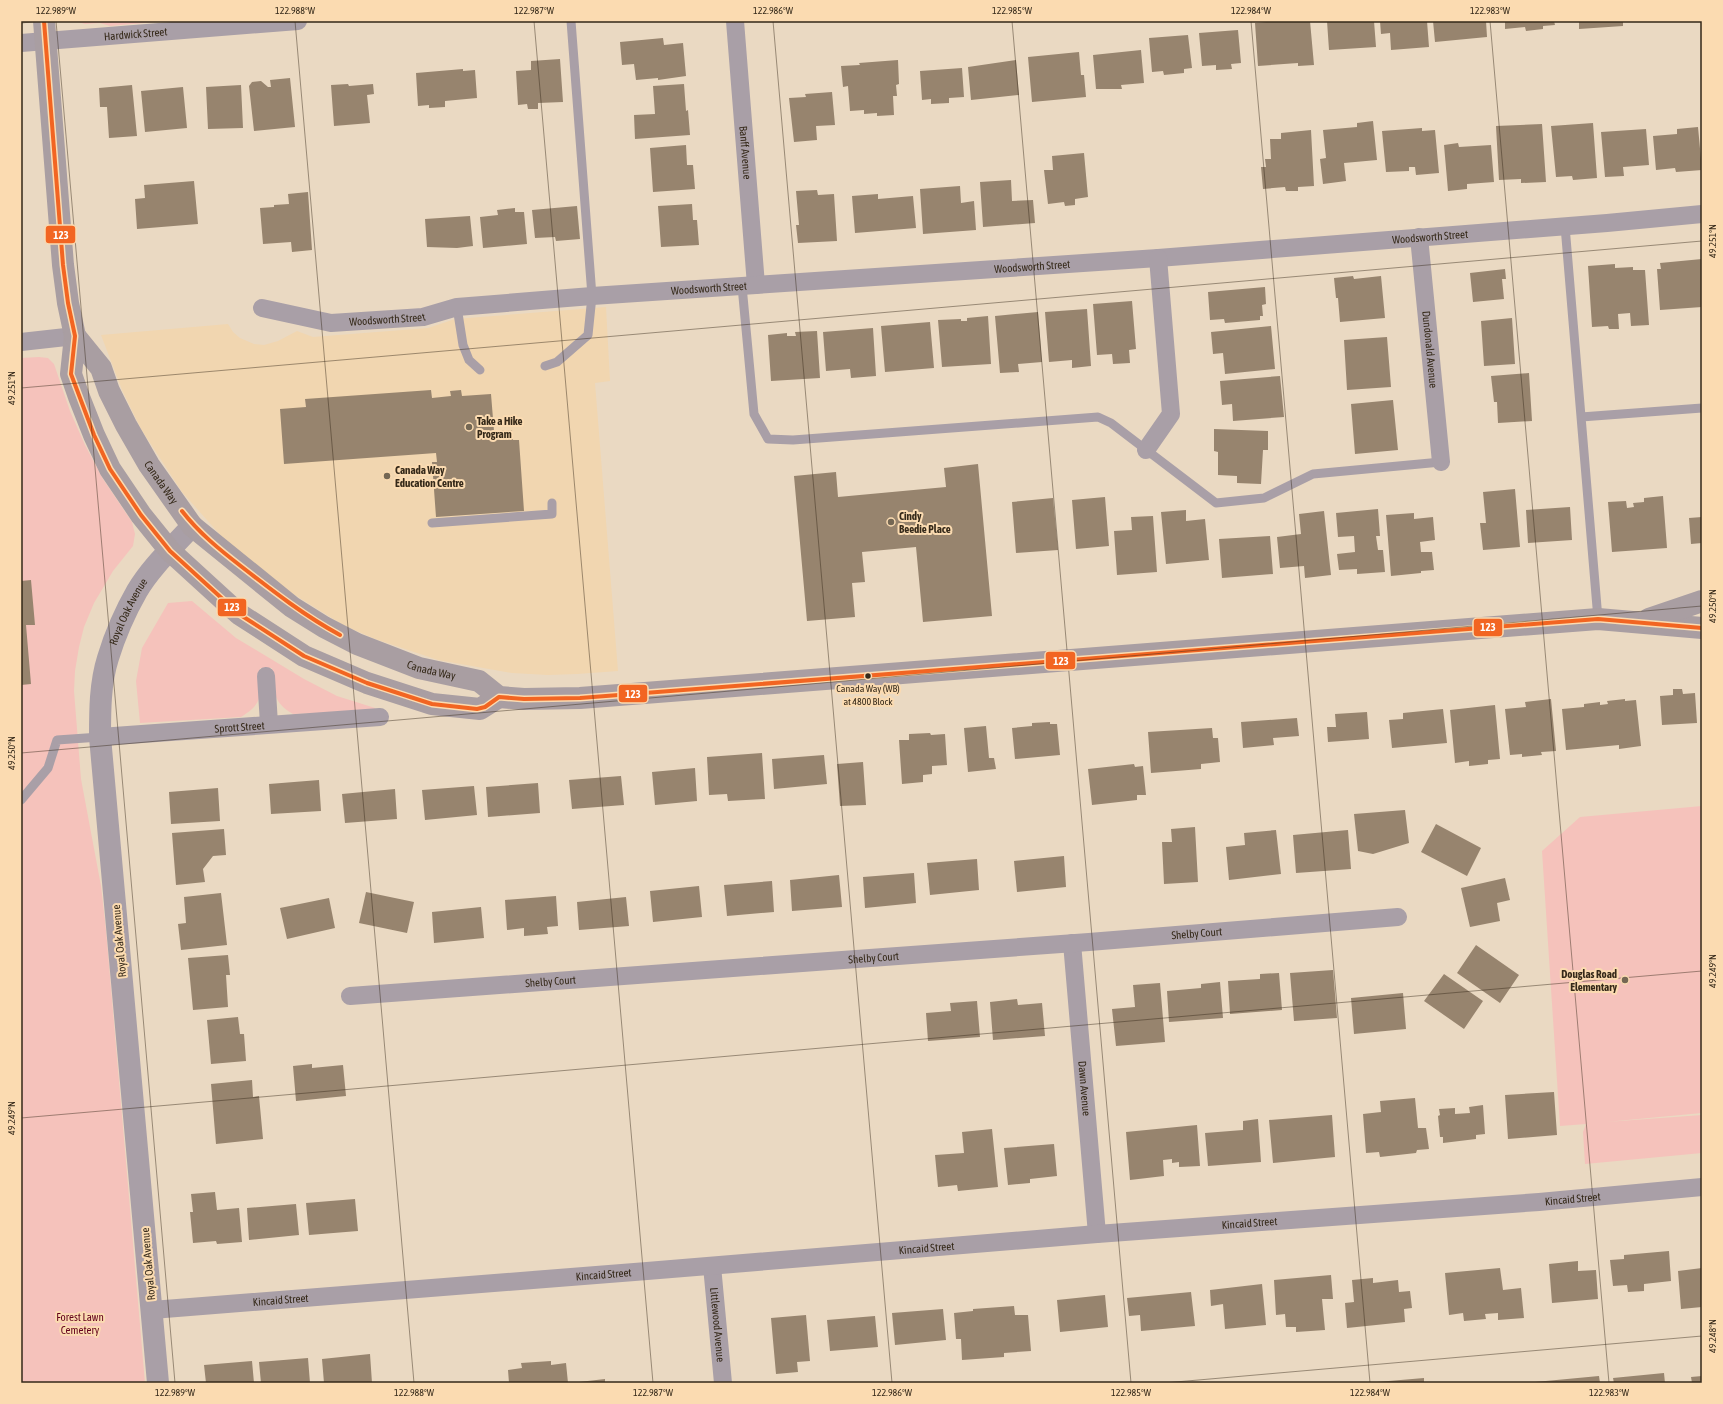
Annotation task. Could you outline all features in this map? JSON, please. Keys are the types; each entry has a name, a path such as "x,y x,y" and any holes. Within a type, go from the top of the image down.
{"main road":[{"name":"Canada Way","path":"45,31 63,266 68,303 75,336 71,374 94,435 110,469 141,515 170,551 239,614 304,656 367,683 432,704 477,709 485,707 499,697 479,681 419,668 356,644 324,627 292,607 192,526 149,465 126,425 109,391 101,368 75,336"},
{"path":"1642,622 1702,601"},
{"path":"499,697 524,699 580,698 1598,619 1702,628"}],"street":[{"name":"Hardwick Street","path":"21,43 45,31 298,21"},
{"name":"Banff Avenue","path":"735,21 749,285"},
{"name":"Woodsworth Street","path":"262,308 331,323 423,317 457,307 592,296 1158,258 1702,214"},
{"name":"Dundonald Avenue","path":"1419,237 1441,462"},
{"path":"1146,450 1171,414 1158,258"},
{"path":"21,342 75,336"},
{"name":"Royal Oak Avenue","path":"158,1383 100,737 102,691 107,659 121,624 138,590 192,526"},
{"path":"266,676 269,724"},
{"name":"Sprott Street","path":"100,737 380,717"},
{"name":"Shelby Court","path":"350,996 1072,943 1398,917"},
{"name":"Dawn Avenue","path":"1072,943 1097,1234"},
{"name":"Kincaid Street","path":"152,1310 1097,1234 1539,1202 1702,1187"},
{"name":"Littlewood Avenue","path":"712,1266 723,1383"}],"lane":[{"path":"545,366 557,362 588,335 592,296 571,21"},
{"path":"1565,226 1598,619"},
{"path":"749,285 754,414 768,439 793,440 1098,417 1112,423 1216,503 1264,498 1313,474 1441,462"},
{"path":"457,307 466,352 469,360 480,370"},
{"path":"1581,417 1702,408"},
{"path":"432,523 552,514 552,504"},
{"path":"21,800 48,768 57,740 100,737"}],"shaded area":[{"name":"Canada Way Education Centre","path":"606,307 610,381 595,383 618,671 577,674 548,675 512,673 438,660 375,639 343,625 274,582 223,538 182,492 141,429 122,390 101,335 228,324 233,332 240,338 254,344 264,345 278,341 297,331 313,337 428,328 455,319"}],"green space":[{"path":"75,21 167,21 110,26 100,23 85,24"},
{"name":"Forest Lawn Cemetery","path":"21,358 48,358 54,364 70,411 85,445 103,479 132,522 135,534 133,546 113,571 94,603 84,627 75,671 74,691 81,779 101,886 106,930 145,1383 21,1383"},
{"path":"192,601 236,638 304,679 337,696 375,708 375,711 293,714 281,705 275,695 272,668 260,668 260,696 255,706 241,717 140,723 136,681 142,648 168,603"},
{"name":"Douglas Road Elementary","path":"1702,806 1702,1113 1606,1122 1702,1115 1702,1153 1585,1164 1583,1132 1586,1124 1560,1126 1542,851 1580,817"}],"building":[{"path":"1310,21 1314,65 1298,66 1298,63 1258,66 1255,23"},
{"path":"1327,21 1374,21 1376,47 1329,50"},
{"path":"1380,21 1427,21 1429,47 1391,50 1390,33 1381,34"},
{"path":"1433,21 1486,21 1487,37 1435,42"},
{"path":"1505,21 1554,21 1555,25 1543,26 1543,29 1526,31 1525,27 1505,29"},
{"path":"1579,21 1623,21 1623,26 1579,29"},
{"path":"1238,30 1241,63 1231,64 1232,69 1216,70 1216,65 1202,66 1199,33"},
{"path":"1188,35 1192,68 1184,69 1184,73 1164,75 1163,71 1152,72 1149,38"},
{"path":"663,38 664,45 683,43 686,76 658,80 658,78 636,80 634,64 622,65 620,42"},
{"path":"1141,50 1144,83 1121,85 1122,89 1096,89 1093,55"},
{"path":"1079,52 1081,75 1084,75 1086,97 1032,102 1028,57"},
{"path":"560,59 563,102 538,103 538,109 528,109 527,104 518,105 516,71 531,70 531,61"},
{"path":"898,60 899,84 896,85 897,96 893,96 894,115 877,116 877,113 864,114 864,110 850,111 848,86 843,87 841,66"},
{"path":"1016,60 1019,95 971,100 968,67"},
{"path":"962,68 964,97 949,98 949,103 931,104 931,99 922,100 920,71"},
{"path":"463,69 463,71 475,70 477,98 445,101 445,107 429,108 429,105 418,106 416,73"},
{"path":"290,78 295,127 254,131 249,86 252,82 261,81 268,87 271,87 270,80"},
{"path":"348,84 349,86 373,84 374,94 367,95 370,123 334,126 331,85"},
{"path":"684,84 690,135 635,139 634,115 655,114 653,86"},
{"path":"132,85 137,136 109,138 107,107 100,107 99,88"},
{"path":"241,85 243,128 208,129 206,87"},
{"path":"183,87 187,128 145,132 141,91"},
{"path":"832,92 835,125 816,126 817,140 794,142 789,98 806,97 805,94"},
{"path":"1373,121 1377,160 1344,163 1346,181 1323,184 1320,159 1326,158 1323,130 1357,127 1357,123"},
{"path":"1593,123 1597,178 1573,180 1572,176 1556,177 1551,126"},
{"path":"1542,124 1546,182 1521,183 1521,179 1499,180 1496,126"},
{"path":"1698,127 1702,170 1676,172 1675,168 1656,170 1653,136 1677,134 1677,129"},
{"path":"1422,128 1422,131 1435,130 1439,173 1416,175 1415,167 1409,167 1409,171 1386,172 1382,131"},
{"path":"1646,129 1649,165 1623,167 1624,176 1605,177 1601,132"},
{"path":"1311,130 1314,186 1298,187 1298,191 1286,191 1285,187 1263,189 1261,167 1266,167 1265,159 1271,159 1270,139 1281,139 1281,133"},
{"path":"1458,143 1459,147 1491,145 1494,182 1467,184 1467,189 1448,191 1444,145"},
{"path":"686,145 687,165 693,165 695,189 653,192 650,148"},
{"path":"1084,153 1088,197 1075,199 1075,205 1065,206 1064,202 1048,204 1044,170 1053,170 1052,156"},
{"path":"1011,180 1012,201 1033,200 1035,223 983,227 980,182"},
{"path":"194,181 198,224 137,229 135,199 145,198 144,185"},
{"path":"960,186 961,203 974,201 976,230 923,234 920,189"},
{"path":"817,190 818,195 834,194 837,241 798,243 796,225 799,225 796,191"},
{"path":"308,192 312,250 292,252 291,242 263,244 260,208 289,204 288,194"},
{"path":"878,194 878,199 913,196 916,228 855,233 852,196"},
{"path":"692,204 693,220 697,220 699,245 661,247 658,206"},
{"path":"577,206 580,239 556,241 555,237 535,238 532,210"},
{"path":"515,208 515,212 524,212 527,244 483,248 480,217 498,215 497,210"},
{"path":"470,216 473,246 457,248 427,247 425,219"},
{"path":"1702,259 1702,307 1660,310 1657,269 1661,269 1660,263"},
{"path":"1615,264 1615,268 1633,267 1633,270 1645,270 1649,325 1631,326 1630,313 1618,314 1619,329 1609,329 1608,326 1592,327 1588,266"},
{"path":"1505,269 1506,279 1502,279 1504,299 1473,302 1470,273"},
{"path":"1353,276 1354,279 1381,276 1385,318 1340,322 1338,298 1336,298 1334,278"},
{"path":"1265,287 1266,304 1262,305 1263,316 1260,316 1260,320 1225,323 1224,319 1210,320 1208,292"},
{"path":"1132,301 1136,349 1129,350 1130,363 1113,364 1112,354 1097,355 1093,304"},
{"path":"1087,309 1091,366 1072,368 1072,360 1049,362 1045,312"},
{"path":"1038,312 1042,362 1018,364 1019,372 1000,373 995,316"},
{"path":"988,316 991,364 942,367 938,320 961,319 961,321 967,321 967,318"},
{"path":"1512,318 1515,364 1484,366 1481,321"},
{"path":"930,322 934,368 885,372 881,326"},
{"path":"1271,326 1275,369 1225,374 1223,353 1213,354 1211,332"},
{"path":"873,328 876,376 851,378 850,369 826,371 823,332"},
{"path":"817,331 820,378 771,381 768,335 787,333 787,336 796,336 795,332"},
{"path":"1387,337 1391,387 1347,390 1344,340"},
{"path":"1529,373 1532,421 1498,423 1497,402 1494,402 1491,376"},
{"path":"1280,376 1284,417 1233,421 1232,404 1222,405 1220,381"},
{"path":"431,390 432,398 451,396 450,391 461,390 462,396 491,394 494,431 512,430 513,440 519,440 524,511 436,517 432,462 437,462 436,453 284,464 280,409 306,407 305,399"},
{"path":"1393,400 1398,450 1355,454 1351,404"},
{"path":"1214,429 1268,431 1268,450 1263,450 1261,484 1237,483 1237,476 1218,475 1218,452 1214,451"},
{"name":"Cindy Beedie Place","path":"978,464 992,616 923,622 916,547 862,552 865,582 852,583 855,617 807,621 794,476 836,472 838,497 946,487 944,468"},
{"path":"1515,489 1520,547 1483,550 1480,523 1486,523 1483,492"},
{"path":"1663,496 1667,548 1612,552 1608,502 1626,501 1627,508 1634,507 1633,503 1644,502 1644,498"},
{"path":"1105,497 1109,546 1076,549 1072,500"},
{"path":"1053,498 1058,550 1016,553 1012,502"},
{"path":"1570,507 1572,540 1528,543 1526,510"},
{"path":"1378,509 1380,536 1376,536 1378,550 1383,550 1385,572 1357,574 1357,569 1339,570 1337,554 1355,552 1354,536 1338,537 1336,513"},
{"path":"1186,510 1186,521 1205,519 1209,560 1166,564 1161,512"},
{"path":"1324,511 1331,575 1305,578 1304,566 1280,568 1277,537 1301,534 1299,514"},
{"path":"1414,513 1414,519 1433,517 1435,540 1420,542 1421,552 1432,552 1434,570 1391,576 1386,515"},
{"path":"1153,516 1157,572 1117,575 1114,531 1132,530 1131,517"},
{"path":"1702,517 1702,543 1691,544 1689,518"},
{"path":"1270,536 1273,574 1222,578 1219,539"},
{"path":"31,580 35,625 26,625 31,684 21,685 21,581"},
{"path":"1673,689 1682,689 1683,694 1695,693 1697,723 1662,725 1660,696 1673,695"},
{"path":"1551,699 1556,751 1541,752 1542,755 1522,757 1522,754 1510,755 1505,709 1526,707 1525,702"},
{"path":"1625,699 1625,701 1636,700 1641,746 1619,749 1619,745 1566,750 1562,709 1584,707 1584,704 1600,702 1600,705 1608,704 1607,701"},
{"path":"1495,705 1500,759 1488,760 1488,764 1469,766 1469,761 1455,763 1450,710"},
{"path":"1443,709 1447,743 1392,748 1389,720 1403,719 1403,713"},
{"path":"1367,712 1369,739 1328,742 1327,727 1336,727 1335,714"},
{"path":"1297,718 1299,736 1273,738 1274,745 1243,748 1241,722"},
{"path":"1050,722 1050,724 1057,724 1060,755 1015,759 1012,728 1032,726 1032,723"},
{"path":"986,726 989,758 994,758 996,769 968,772 964,728"},
{"path":"1212,728 1213,738 1218,738 1220,762 1201,764 1201,769 1151,773 1148,732"},
{"path":"930,733 931,735 945,734 947,765 932,766 932,774 923,775 923,782 902,784 899,740 909,740 909,734"},
{"path":"762,753 765,799 728,801 727,794 709,795 707,757"},
{"path":"824,755 827,784 774,789 772,759"},
{"path":"863,762 866,805 840,806 837,764"},
{"path":"1134,764 1135,767 1143,766 1146,795 1137,795 1137,800 1092,805 1088,769"},
{"path":"695,768 697,801 655,805 652,772"},
{"path":"621,776 624,805 572,809 569,780"},
{"path":"319,780 321,811 271,814 269,784"},
{"path":"538,783 540,813 488,817 486,787"},
{"path":"474,786 477,815 425,820 422,790"},
{"path":"218,788 220,821 171,824 169,792"},
{"path":"395,789 397,819 345,823 342,794"},
{"path":"1405,810 1409,843 1373,854 1358,851 1354,814"},
{"path":"1436,824 1481,848 1467,876 1421,852"},
{"path":"1195,827 1198,882 1164,884 1162,842 1172,842 1171,829"},
{"path":"224,829 226,855 213,856 203,869 205,882 176,885 172,833"},
{"path":"1276,830 1281,874 1229,880 1226,847 1245,845 1244,833"},
{"path":"1348,830 1351,869 1296,873 1293,835"},
{"path":"1064,856 1066,887 1017,892 1014,861"},
{"path":"977,859 979,890 930,895 927,863"},
{"path":"914,873 916,903 865,908 863,877"},
{"path":"839,875 842,907 792,911 790,880"},
{"path":"1505,878 1510,900 1497,903 1500,921 1470,927 1461,888"},
{"path":"772,881 774,912 727,916 724,885"},
{"path":"699,886 702,917 653,922 650,891"},
{"path":"366,892 414,902 407,933 359,923"},
{"path":"221,893 227,945 181,950 178,924 186,923 184,897"},
{"path":"556,896 558,926 547,927 548,934 524,936 524,928 507,930 505,900"},
{"path":"626,897 629,926 579,930 577,902"},
{"path":"329,898 335,928 287,939 280,908"},
{"path":"481,907 484,938 434,943 432,912"},
{"path":"1476,945 1519,975 1500,1003 1457,973"},
{"path":"228,955 230,975 226,975 228,1007 193,1010 188,958"},
{"path":"1333,970 1337,1018 1294,1021 1290,973"},
{"path":"1279,973 1282,1010 1230,1014 1228,981 1260,979 1260,974"},
{"path":"1444,974 1483,1001 1464,1029 1424,1001"},
{"path":"1220,982 1223,1018 1169,1022 1167,991 1201,988 1201,984"},
{"path":"1160,983 1165,1042 1116,1046 1112,1009 1135,1007 1133,985"},
{"path":"1403,993 1406,1029 1354,1034 1351,998"},
{"path":"1017,999 1018,1005 1042,1003 1045,1036 993,1040 990,1002"},
{"path":"977,1001 980,1037 928,1041 926,1013 951,1011 950,1003"},
{"path":"238,1017 240,1034 244,1034 246,1061 211,1064 207,1020"},
{"path":"312,1064 312,1068 343,1065 346,1096 296,1101 293,1066"},
{"path":"252,1080 253,1097 259,1096 263,1139 216,1144 211,1084"},
{"path":"1554,1092 1557,1135 1508,1139 1505,1095"},
{"path":"1415,1098 1418,1128 1426,1128 1429,1149 1417,1150 1416,1153 1380,1157 1379,1152 1366,1153 1363,1114 1381,1112 1380,1101"},
{"path":"1483,1105 1485,1134 1476,1135 1476,1139 1443,1143 1443,1137 1440,1137 1438,1116 1440,1115 1439,1109 1455,1108 1455,1114 1470,1113 1469,1107"},
{"path":"1332,1115 1335,1157 1273,1163 1269,1120"},
{"path":"1258,1119 1261,1162 1208,1166 1205,1133 1243,1130 1243,1121"},
{"path":"1197,1125 1200,1166 1179,1167 1179,1162 1172,1163 1172,1159 1163,1160 1164,1176 1130,1180 1126,1132"},
{"path":"992,1129 998,1187 958,1191 957,1185 938,1187 935,1155 964,1153 962,1132"},
{"path":"1054,1144 1057,1176 1030,1179 1030,1183 1008,1185 1004,1148"},
{"path":"215,1192 217,1210 239,1208 242,1242 217,1244 216,1241 193,1243 190,1212 193,1212 191,1194"},
{"path":"355,1199 358,1231 309,1235 306,1203"},
{"path":"296,1204 299,1235 249,1240 247,1208"},
{"path":"1669,1251 1671,1281 1644,1284 1644,1291 1628,1292 1627,1285 1613,1286 1610,1260 1624,1259 1624,1255"},
{"path":"1578,1261 1578,1271 1596,1270 1598,1299 1552,1303 1549,1264"},
{"path":"1500,1268 1503,1290 1521,1288 1524,1318 1498,1320 1498,1313 1485,1314 1486,1319 1464,1321 1463,1313 1449,1315 1445,1273"},
{"path":"1702,1268 1702,1307 1681,1309 1678,1271"},
{"path":"1331,1275 1333,1299 1322,1299 1325,1330 1296,1332 1296,1327 1286,1327 1285,1314 1276,1315 1274,1280"},
{"path":"1373,1278 1373,1283 1398,1280 1399,1292 1410,1291 1412,1308 1404,1309 1405,1322 1347,1328 1345,1303 1354,1302 1352,1280"},
{"path":"1262,1284 1266,1325 1225,1329 1223,1304 1211,1306 1210,1290"},
{"path":"1191,1292 1195,1326 1141,1331 1140,1315 1129,1316 1127,1298"},
{"path":"1105,1295 1108,1327 1060,1332 1057,1300"},
{"path":"1014,1306 1015,1315 1028,1315 1031,1351 1004,1353 1004,1357 962,1360 961,1339 956,1339 954,1313 973,1311 973,1309"},
{"path":"943,1309 946,1340 895,1345 892,1313"},
{"path":"806,1315 810,1361 797,1362 798,1372 776,1374 771,1318"},
{"path":"875,1316 878,1347 830,1351 827,1320"},
{"path":"370,1354 372,1383 324,1383 322,1359"},
{"path":"308,1358 310,1383 261,1383 259,1362"},
{"path":"252,1361 254,1383 206,1383 204,1365"},
{"path":"551,1361 551,1365 566,1363 568,1383 509,1383 508,1370 522,1368 521,1363"},
{"path":"1664,1373 1665,1383 1614,1383 1613,1378"},
{"path":"1599,1376 1600,1383 1535,1383 1535,1382"},
{"path":"1702,1376 1702,1383 1692,1383 1691,1377"},
{"path":"1424,1378 1424,1383 1377,1383 1377,1382"},
{"path":"605,1379 605,1383 579,1383 579,1382"}],"transit line":[{"name":"123","path":"44,21 63,265 68,303 75,336 71,374 94,435 110,469 141,515 170,551 239,614 304,656 367,683 432,704 477,709 485,707 499,697 524,699 580,698 1598,619 1702,628"},
{"name":"123","path":"182,511 203,534 234,561 314,620 340,635"}],"place":[{"name":"Take a Hike Program","path":"469,427"},
{"name":"Canada Way Education Centre","path":"387,476"},
{"name":"Cindy Beedie Place","path":"891,522"},
{"name":"Canada Way (WB) at 4800 Block","path":"868,676"},
{"name":"Douglas Road Elementary","path":"1625,980"}]}
